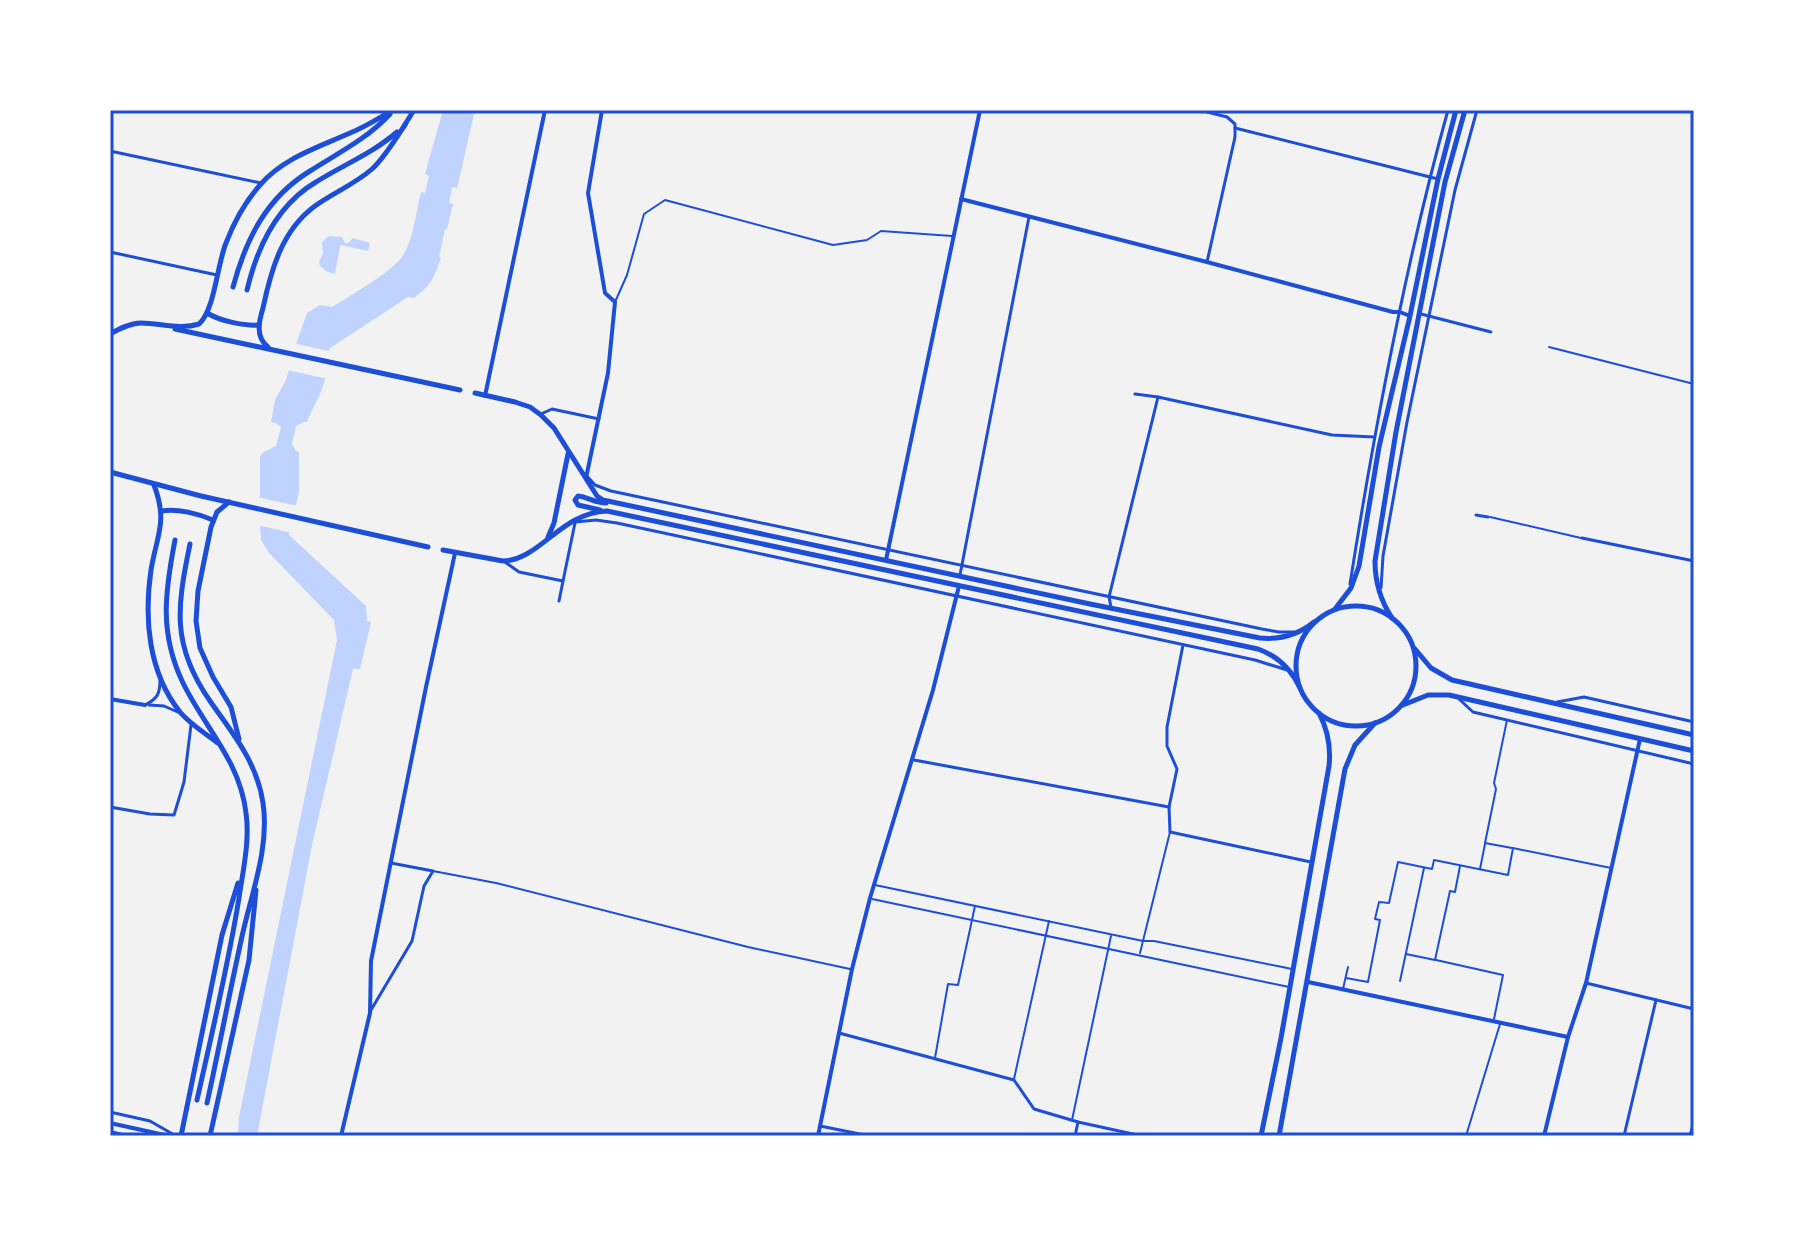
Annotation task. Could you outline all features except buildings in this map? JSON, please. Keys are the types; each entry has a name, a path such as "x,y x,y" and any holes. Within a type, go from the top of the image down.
{"main road":[{"path":"110,334 139,323 199,324 207,313 231,229 261,183 304,153 393,110"},
{"path":"233,287 254,229 278,196 306,173 370,134 393,110"},
{"path":"272,350 263,343 259,325 273,267 288,235 312,208 372,169 414,110"},
{"path":"475,393 515,402 541,415 554,428 597,496 603,500 1260,638 1284,637 1302,631 1335,609 1355,581 1379,447 1456,110"},
{"path":"1392,618 1377,585 1375,561 1396,432 1445,182 1465,110"},
{"path":"247,290 260,249 271,228 297,197 313,184 385,143 405,125"},
{"path":"207,313 229,321 259,325"},
{"path":"159,325 460,390"},
{"path":"548,538 554,523 568,453"},
{"path":"110,472 428,547"},
{"path":"154,484 162,511 151,569 148,608 151,646 171,699 191,723 223,747"},
{"path":"615,503 599,503 581,496 575,500 578,505 1258,649 1277,659 1292,673 1308,702 1319,713 1336,723 1349,726 1375,723 1413,700 1442,695 1694,751"},
{"path":"229,502 213,520 197,600 196,621 204,659 231,707 241,744"},
{"path":"162,511 168,509 213,520"},
{"path":"443,550 503,561 520,559 567,523 594,512 607,511"},
{"path":"175,540 165,602 168,638 184,684 231,762 246,811 247,834 233,932 197,1100"},
{"path":"190,544 180,589 179,612 184,648 198,681 241,744 256,775 264,809 258,870 207,1103"},
{"path":"1335,609 1371,607 1392,618 1400,624 1425,662 1444,677 1694,735"},
{"path":"1300,688 1296,671 1297,653 1303,636 1314,622"},
{"path":"1399,708 1415,676 1416,658 1411,641"},
{"path":"1261,1136 1330,757 1327,734 1319,713"},
{"path":"1279,1136 1345,769 1355,745 1375,723"},
{"path":"179,1136 222,935 244,863"},
{"path":"210,1136 249,960 258,870"}],"street":[{"path":"485,396 545,110"},
{"path":"602,110 588,193 605,293 615,302"},
{"path":"886,560 980,110"},
{"path":"1199,110 1227,117 1235,124 1235,137 1207,262"},
{"path":"1347,595 1400,312 1429,178 1448,110"},
{"path":"1382,600 1383,556 1407,422 1455,190 1477,110"},
{"path":"1235,128 1438,179"},
{"path":"110,151 261,183"},
{"path":"961,199 1410,316"},
{"path":"953,236 881,231 867,240 833,245 665,200 644,214 627,275 615,302 608,373 586,478 611,491 1279,632 1302,631"},
{"path":"960,576 1029,217"},
{"path":"110,252 217,275"},
{"path":"1420,313 1491,332"},
{"path":"1549,347 1694,384"},
{"path":"1135,394 1332,435 1375,437"},
{"path":"1111,608 1109,597 1158,397"},
{"path":"541,415 552,409 599,419"},
{"path":"1375,437 1379,447"},
{"path":"1476,515 1694,561"},
{"path":"559,601 578,520 596,520 1255,660 1292,673"},
{"path":"341,1136 370,1013 371,961 455,553"},
{"path":"503,561 519,572 563,581"},
{"path":"818,1136 838,1032 870,898 912,760 959,586"},
{"path":"1140,954 1170,832 1169,807 1177,769 1167,746 1167,727 1183,645"},
{"path":"145,705 158,696 159,673"},
{"path":"1456,697 1473,712 1694,764"},
{"path":"1553,702 1584,697 1694,722"},
{"path":"110,699 164,706 182,714"},
{"path":"1480,869 1507,720"},
{"path":"110,807 174,815 184,782 191,723"},
{"path":"1544,1136 1568,1037 1586,983 1640,739"},
{"path":"912,760 1169,807"},
{"path":"1170,832 1311,862"},
{"path":"1485,843 1611,868"},
{"path":"1346,978 1368,982 1380,920 1375,919 1379,902 1389,903 1398,862 1432,869 1434,860 1508,875 1513,848"},
{"path":"391,863 496,883 748,947 852,969"},
{"path":"1435,960 1450,891 1455,892 1460,865"},
{"path":"1400,981 1424,867"},
{"path":"370,1013 412,941 424,886 433,871"},
{"path":"874,884 1293,969"},
{"path":"870,898 1290,987"},
{"path":"934,1059 948,984 958,985 975,906"},
{"path":"1014,1080 1049,921"},
{"path":"1072,1120 1111,934"},
{"path":"1406,954 1503,975 1494,1021"},
{"path":"1343,989 1348,967"},
{"path":"1308,982 1568,1037"},
{"path":"1586,983 1694,1009"},
{"path":"1624,1136 1656,1000"},
{"path":"1466,1136 1500,1023"},
{"path":"838,1032 1014,1080 1034,1109 1142,1136"},
{"path":"110,1112 150,1121 179,1136"},
{"path":"1690,1136 1694,1121"},
{"path":"1075,1136 1078,1122"},
{"path":"110,1123 169,1136"},
{"path":"820,1126 870,1136"},
{"path":"110,1132 127,1136"}],"water":[{"path":"443,110 475,110 457,188 452,187 449,203 453,204 436,271 428,285 414,298 408,297 330,348 321,391 307,422 296,426 292,443 299,452 299,492 289,535 366,606 367,621 371,622 360,669 353,669 312,845 257,1136 238,1136 239,1117 337,640 334,620 269,553 261,540 258,499 260,458 262,453 276,446 281,427 271,422 275,400 286,380 307,313 320,305 332,307 382,275 404,254 421,192 425,193 429,176 425,174"},
{"path":"329,236 342,237 345,243 353,238 370,243 368,251 341,245 335,274 326,271 319,262 323,253 322,242"}],"pier":[{"path":"293,343 333,352 328,379 287,370"},
{"path":"257,497 298,506 292,533 257,525"}]}
